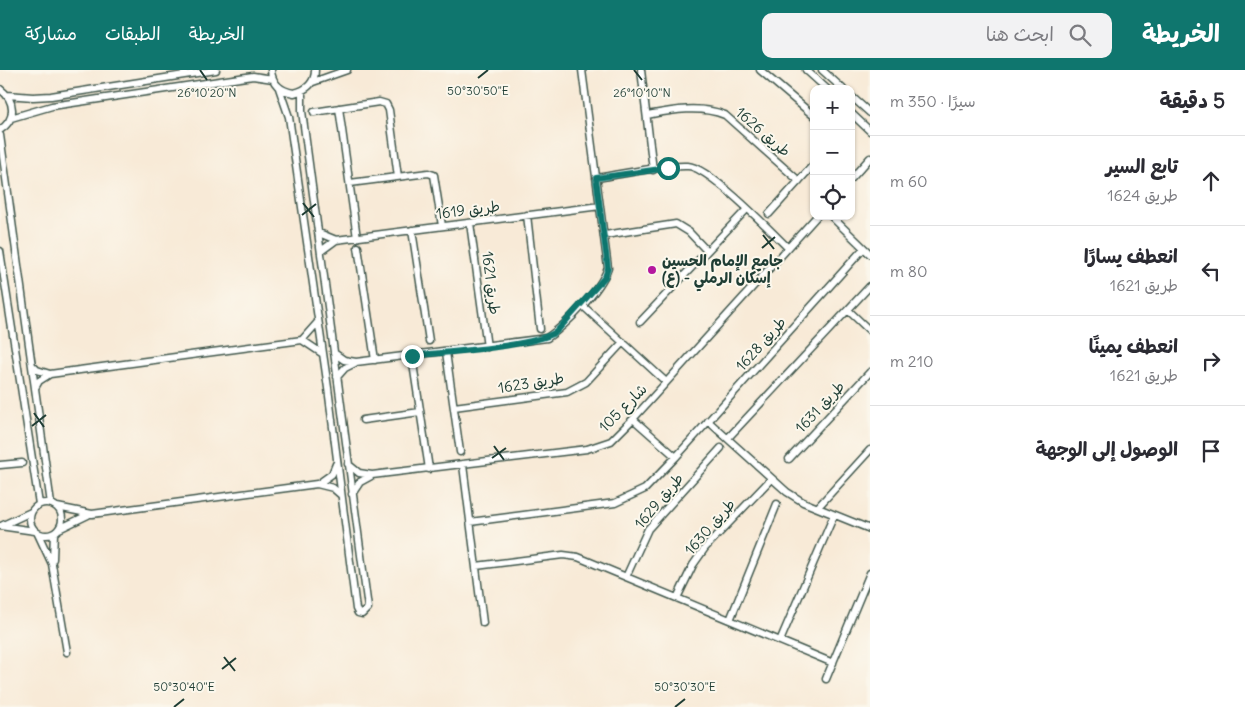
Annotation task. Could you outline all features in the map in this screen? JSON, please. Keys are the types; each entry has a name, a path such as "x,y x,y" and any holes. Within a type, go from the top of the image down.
{"street":[{"path":"7,95 51,96 216,70"},
{"path":"271,70 272,79 279,88 289,117 323,354 356,609 362,614 368,608 302,111 302,91"},
{"path":"312,82 315,70"},
{"path":"279,88 294,93 302,91 312,82 347,70"},
{"path":"334,353 344,360 356,362 547,338 556,332 582,305 605,277 608,268 582,70"},
{"path":"641,70 653,170"},
{"path":"760,70 810,113"},
{"path":"806,70 823,85"},
{"path":"822,70 839,85"},
{"path":"0,130 12,118 52,106 243,77 253,76 272,79"},
{"path":"0,89 12,102 12,118"},
{"path":"855,100 870,113"},
{"path":"314,112 379,102 386,104 389,110 398,177"},
{"path":"339,108 357,238"},
{"name":"طريق 1626","path":"647,115 698,109 714,110 725,115 799,181"},
{"path":"855,117 870,131"},
{"path":"0,135 35,388 54,506 62,519 56,532 54,575"},
{"path":"854,175 870,158"},
{"path":"596,178 689,166 697,168 721,184 788,248"},
{"path":"769,214 810,169"},
{"path":"350,183 428,173 434,175 442,226"},
{"name":"طريق 1619","path":"319,233 336,240 357,238 600,206"},
{"path":"640,322 747,210"},
{"path":"527,215 540,329"},
{"name":"شارع 105","path":"348,464 359,473 372,475 599,446 610,441 633,419 813,220"},
{"path":"835,220 870,254"},
{"name":"طريق 1621","path":"470,223 487,347"},
{"path":"605,235 676,224 689,232 707,251"},
{"path":"412,230 428,341"},
{"path":"321,251 336,240"},
{"path":"358,247 375,360"},
{"name":"طريق 1628","path":"470,522 615,503 645,488 676,457 864,248"},
{"path":"0,251 39,504"},
{"path":"728,438 870,286"},
{"path":"582,305 665,382"},
{"path":"848,310 870,331"},
{"path":"32,365 37,370 50,374 302,340 318,322"},
{"path":"302,340 323,354"},
{"name":"طريق 1623","path":"454,406 567,392 586,382 623,342"},
{"path":"446,352 460,452"},
{"path":"412,356 429,469"},
{"path":"337,377 345,368 356,362"},
{"name":"طريق 1631","path":"789,459 870,372"},
{"path":"35,388 39,382 50,374"},
{"path":"363,420 420,412"},
{"path":"633,419 676,457"},
{"path":"708,421 787,492 870,529"},
{"name":"طريق 1629","path":"626,577 648,529 721,448"},
{"path":"818,507 870,450"},
{"path":"0,465 22,463"},
{"path":"317,484 332,474 336,463"},
{"path":"463,464 483,623"},
{"path":"352,494 360,482 372,475"},
{"name":"طريق 1630","path":"677,598 693,565 705,548 771,479"},
{"path":"1,526 36,532 46,536 92,514 317,484 333,488 341,495"},
{"path":"39,504 92,514"},
{"path":"1,526 31,512 39,504"},
{"path":"730,620 777,504"},
{"path":"31,512 30,524 49,554 67,652"},
{"path":"780,641 834,514"},
{"path":"476,566 563,555 578,557 833,663"},
{"path":"826,679 870,573"}],"place":[{"name":"جامع الإمام الحسين (ع) - إسكان الرملي","path":"652,270"}],"route":[{"path":"412,356 547,338 556,332 605,277 608,268 596,178 668,168"}]}
